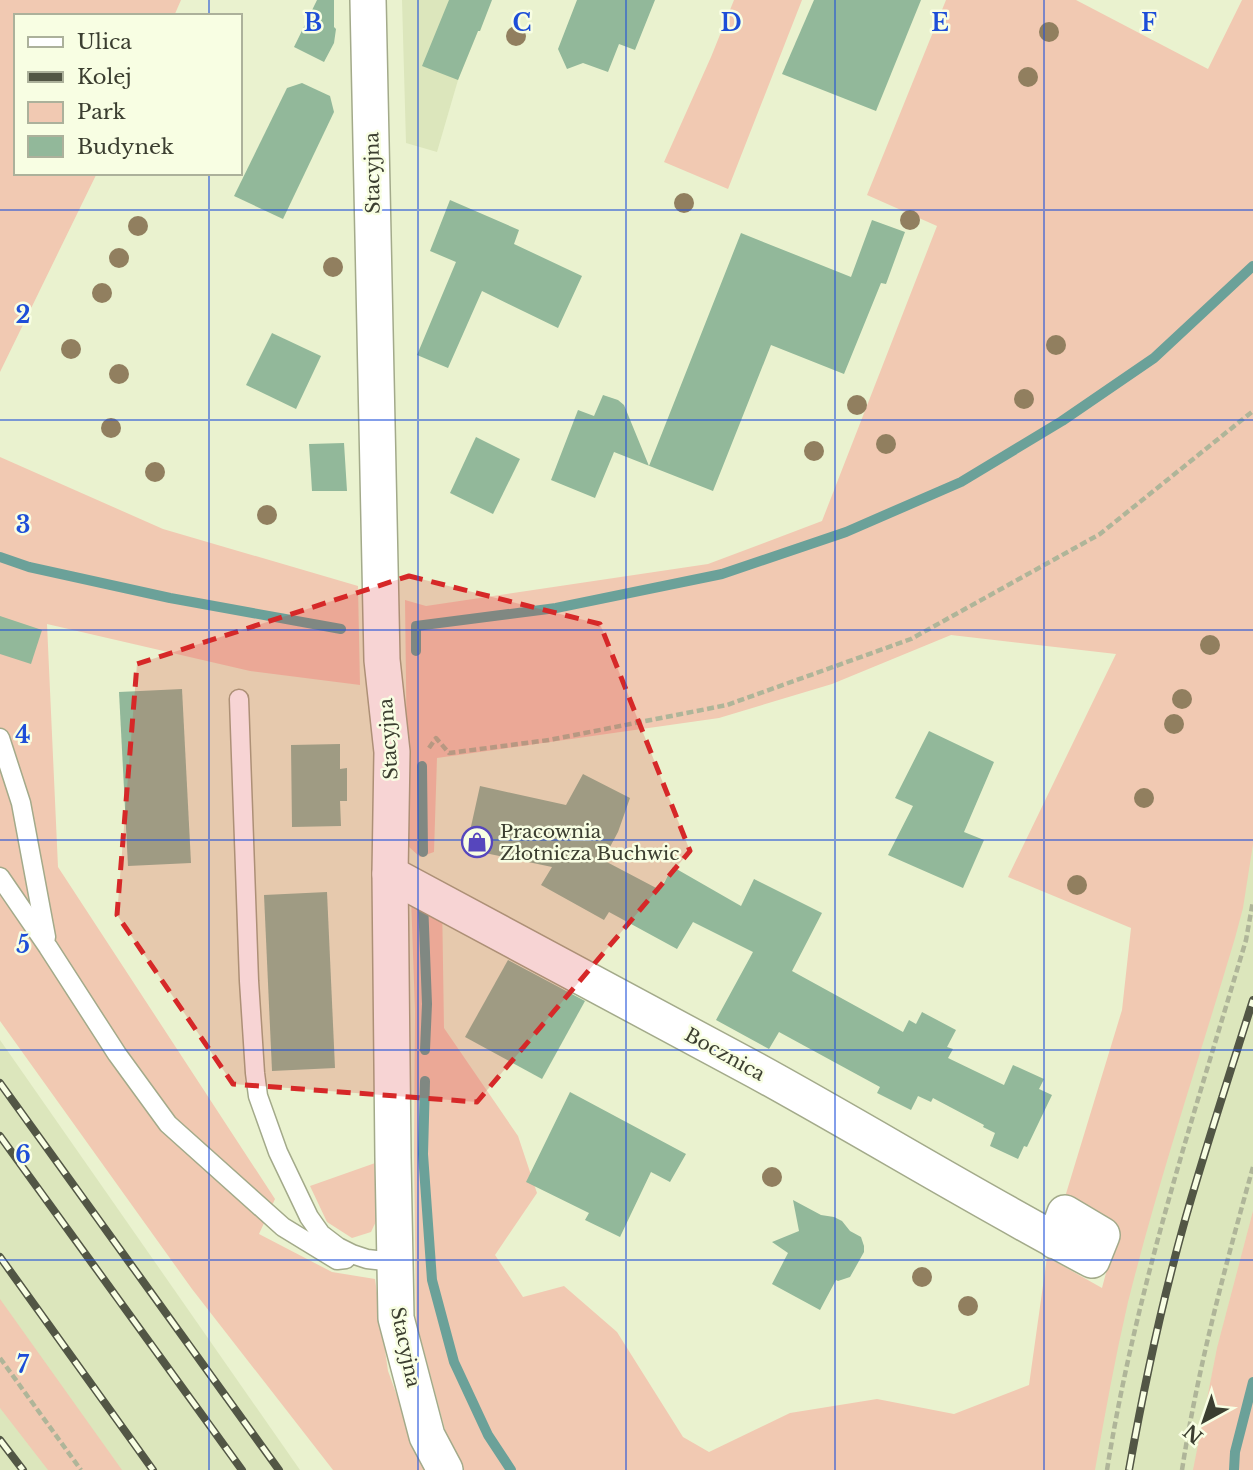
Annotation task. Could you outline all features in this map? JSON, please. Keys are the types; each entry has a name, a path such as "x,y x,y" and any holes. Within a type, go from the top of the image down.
{"street":[{"name":"Stacyjna","path":"368,0 382,667 392,752 381,1260 427,1436 445,1470"},
{"name":"Bocznica","path":"390,874 757,1071 1055,1241"}],"lane":[{"path":"239,699 249,981 258,1096 278,1152 309,1217 321,1234 338,1247 381,1260"},
{"path":"0,738 20,803 48,947"},
{"path":"0,877 117,1054 168,1124 282,1227 337,1260 381,1260"}],"path":[{"path":"392,752 427,752 436,738 449,753 549,740 727,705 911,639 1100,534 1253,411"},
{"path":"1107,1470 1140,1305 1246,940 1253,901"},
{"path":"1182,1470 1206,1344 1253,1167"},
{"path":"0,1358 81,1470"}],"highlighted area":[{"path":"409,576 600,624 690,851 477,1102 233,1084 117,915 137,664"}],"shaded area":[{"path":"402,0 491,0 458,80 437,152 406,143"},
{"path":"1253,801 1253,1470 1083,1470"},
{"path":"0,1040 300,1470 0,1470"}],"green space":[{"path":"0,0 181,0 175,14 14,14 14,175 96,175 0,372"},
{"path":"734,0 802,0 728,189 664,162"},
{"path":"946,0 1076,0 1208,69 1242,0 1253,0 1253,844 1243,908 1235,938 1166,1165 1128,1302 1095,1470 464,1470 448,1441 416,1321 415,1011 411,897 442,898 444,1028 518,1136 537,1193 495,1255 523,1297 564,1286 617,1332 683,1437 709,1452 790,1413 877,1399 954,1414 1029,1385 1047,1257 1102,1288 1116,1235 1065,1197 1122,1010 1131,928 1008,877 1116,654 951,635 832,684 719,718 437,758 434,852 420,857 408,846 405,600 426,606 708,564 822,521 937,226 867,195"},
{"path":"0,457 163,529 358,586 360,685 250,671 47,624 58,867 275,1199 259,1234 332,1272 375,1279 388,1371 424,1470 333,1470 192,1289 0,1021"},
{"path":"378,1162 380,1213 371,1232 352,1238 327,1222 310,1186"},
{"path":"1253,1211 1253,1470 1193,1470 1217,1348"},
{"path":"0,1299 122,1470 48,1470 0,1408"}],"building":[{"path":"317,0 334,0 334,43 324,62 294,47"},
{"path":"449,0 492,0 458,80 422,66"},
{"path":"577,0 655,0 635,50 619,44 608,72 583,63 567,69 558,49"},
{"path":"814,0 921,0 876,111 782,74"},
{"path":"302,83 330,96 334,112 283,219 234,196 287,88"},
{"path":"450,200 519,230 514,244 582,276 558,328 482,291 448,368 417,355 456,262 430,251"},
{"path":"872,220 905,232 886,284 881,283 844,374 771,345 713,491 649,466 741,233 851,277"},
{"path":"272,333 321,356 296,409 246,385"},
{"path":"603,395 624,405 649,466 614,452 595,498 551,480 578,410 594,416"},
{"path":"476,437 520,459 493,514 450,493"},
{"path":"344,443 347,491 312,491 309,444"},
{"path":"0,616 42,630 31,664 0,654"},
{"path":"182,689 191,863 128,866 119,692"},
{"path":"929,731 994,762 964,832 984,840 963,888 888,855 913,806 895,798"},
{"path":"340,744 340,769 347,768 347,801 340,801 341,826 292,827 291,745"},
{"path":"583,774 630,798 618,832 603,860 660,890 673,867 741,906 754,879 822,913 792,971 903,1032 909,1020 916,1024 922,1012 956,1030 947,1047 953,1049 948,1058 1004,1085 1013,1065 1044,1079 1039,1089 1052,1095 1027,1147 1024,1146 1018,1159 990,1146 995,1133 983,1127 984,1125 933,1098 931,1102 918,1096 911,1110 877,1093 880,1087 779,1032 769,1049 716,1020 753,952 693,922 677,949 609,912 604,920 541,885 552,867 466,849 480,786 566,805"},
{"path":"327,892 335,1068 272,1071 264,895"},
{"path":"508,960 585,1001 542,1079 465,1037"},
{"path":"570,1092 686,1154 670,1182 651,1172 620,1237 585,1220 589,1213 526,1182"},
{"path":"793,1200 821,1215 842,1221 850,1231 861,1237 864,1246 864,1252 850,1277 836,1280 820,1310 772,1284 788,1253 772,1242 799,1231"}],"waterway":[{"path":"416,651 416,626 556,608 722,574 846,532 961,482 1062,421 1154,358 1253,266"},
{"path":"0,557 29,567 170,598 341,629"},
{"path":"422,766 423,852"},
{"path":"423,901 427,1004 425,1050"},
{"path":"425,1081 423,1154 432,1280 454,1362 488,1435 511,1470"},
{"path":"1234,1470 1235,1452 1253,1382"}],"railway":[{"path":"1129,1470 1154,1344 1177,1251 1253,1000"},
{"path":"0,1083 279,1470"},
{"path":"0,1136 242,1470"},
{"path":"0,1257 153,1470"},
{"path":"0,1440 23,1470"}],"place":[{"name":"Pracownia Złotnicza Buchwic","path":"477,842"}]}
